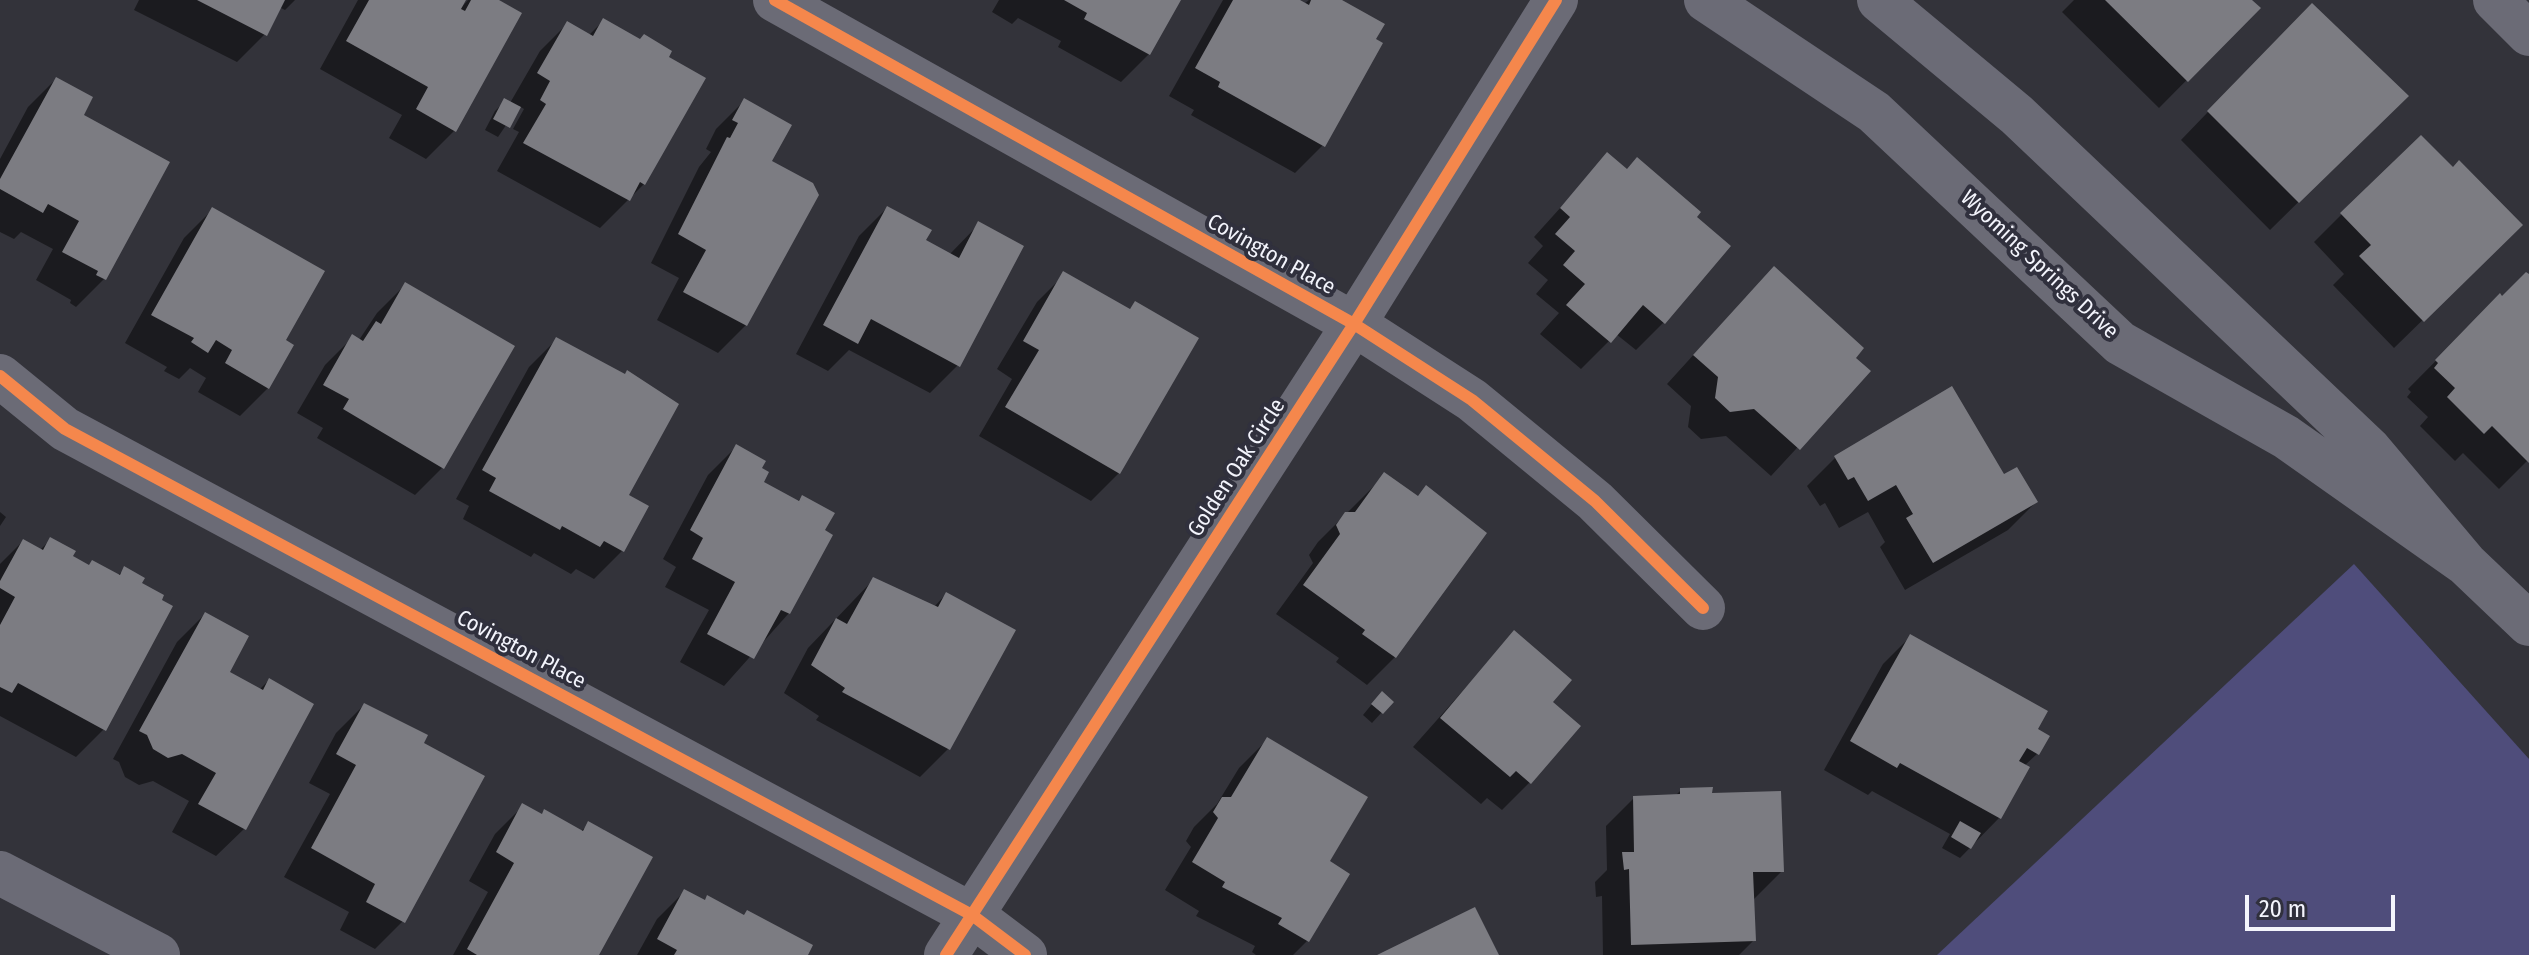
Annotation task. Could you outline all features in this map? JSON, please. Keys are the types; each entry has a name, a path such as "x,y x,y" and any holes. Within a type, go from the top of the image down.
{"street":[{"name":"Covington Place","path":"775,0 1354,324 1472,400 1595,501 1703,608"},
{"name":"Golden Oak Circle","path":"946,955 1354,324 1556,0"},
{"name":"Wyoming Springs Drive","path":"1706,0 1874,112 2120,343 2286,437 2466,564"},
{"name":"Wyoming Springs Drive","path":"1879,0 2017,115 2369,449 2466,564 2529,624"},
{"path":"2495,0 2529,34"},
{"name":"Covington Place","path":"0,376 65,429 972,915 1025,955"},
{"path":"0,873 158,955"}],"shaded area":[{"path":"2354,564 2529,759 2529,955 1937,955"}],"building":[{"path":"197,0 285,0 267,36"},
{"path":"369,0 466,0 461,9 465,11 471,0 499,0 522,13 456,132 416,109 428,87 346,41"},
{"path":"1064,0 1181,0 1150,55 1084,19 1087,13"},
{"path":"1233,0 1300,0 1309,5 1311,0 1342,0 1385,24 1376,39 1383,43 1325,147 1218,87 1220,82 1195,68"},
{"path":"2105,0 2252,0 2261,8 2188,82"},
{"path":"2312,3 2409,96 2299,203 2207,111"},
{"path":"603,18 640,39 644,34 672,51 669,57 706,78 645,185 640,182 630,201 523,143 546,104 540,100 550,81 537,73 567,21 593,36"},
{"path":"56,77 93,97 84,115 170,162 106,280 96,275 98,271 62,252 79,221 48,204 43,213 0,189 0,179"},
{"path":"504,98 521,107 510,128 493,119"},
{"path":"744,98 792,125 772,161 813,183 819,195 747,326 683,292 706,250 678,234 727,137 730,138 738,123 732,120"},
{"path":"2421,135 2453,167 2459,160 2523,225 2424,322 2359,256 2371,245 2340,213"},
{"path":"1607,152 1627,169 1637,157 1701,212 1697,217 1731,246 1665,324 1643,305 1611,343 1566,305 1585,284 1563,265 1575,251 1555,234 1570,217 1560,208"},
{"path":"887,206 932,230 926,240 959,258 978,221 1024,246 960,367 871,319 858,344 823,325"},
{"path":"212,207 325,271 286,340 294,345 269,389 225,363 232,350 216,340 208,353 191,342 194,338 151,315"},
{"path":"1774,266 1864,348 1856,358 1871,371 1800,450 1754,409 1730,412 1715,398 1718,377 1693,355"},
{"path":"1063,271 1130,309 1135,301 1199,338 1120,474 1005,407 1039,350 1023,341"},
{"path":"2526,272 2529,274 2529,463 2492,426 2484,434 2447,397 2455,388 2434,368 2438,363 2435,360 2500,293 2502,296"},
{"path":"405,282 515,346 444,469 343,409 349,399 323,385 352,334 363,341 376,321 381,324"},
{"path":"556,337 625,374 627,370 679,404 629,495 649,506 624,552 604,541 600,547 562,526 560,530 489,491 496,478 482,470"},
{"path":"1952,386 2004,474 2017,467 2038,502 1933,563 1906,518 1913,514 1896,485 1868,501 1854,477 1848,480 1834,456"},
{"path":"736,444 766,461 762,468 769,472 764,482 799,501 802,495 835,513 825,530 833,535 790,614 781,610 754,659 707,634 735,582 692,559 703,538 690,530"},
{"path":"1384,472 1418,496 1426,485 1487,533 1396,658 1362,634 1365,630 1303,585 1340,534 1336,525 1345,512 1355,512"},
{"path":"50,537 76,551 73,556 89,565 92,560 120,575 124,566 145,578 142,583 164,595 162,600 173,606 106,731 18,683 12,693 0,687 0,625 15,597 0,588 0,581 23,539 43,550"},
{"path":"873,577 938,607 946,592 1016,630 950,750 842,692 845,688 811,665 836,618 847,624"},
{"path":"205,612 249,636 230,672 263,690 269,678 314,704 246,830 198,804 216,773 182,754 168,758 153,749 147,735 139,731"},
{"path":"1514,630 1572,680 1553,702 1581,726 1531,784 1516,771 1510,777 1440,718"},
{"path":"1910,634 2048,711 2038,729 2050,736 2039,755 2027,748 2019,761 2030,767 2001,819 1900,763 1897,768 1850,741"},
{"path":"1382,691 1394,702 1383,714 1371,704"},
{"path":"364,703 428,735 424,743 485,776 405,923 366,902 375,884 311,848 356,765 336,754"},
{"path":"1267,737 1368,797 1330,861 1350,874 1309,942 1278,924 1282,918 1222,887 1225,882 1192,862 1218,818 1213,812 1222,797 1231,797"},
{"path":"1713,787 1712,793 1781,791 1784,872 1753,872 1756,941 1631,945 1629,869 1624,870 1622,852 1634,852 1633,796 1680,794 1680,788"},
{"path":"522,803 542,814 544,809 583,831 588,821 653,857 599,955 477,955 467,949 514,863 496,852"},
{"path":"1960,821 1981,833 1971,849 1951,837"},
{"path":"684,889 705,900 707,895 744,915 747,910 813,945 808,955 674,955 677,950 657,939"},
{"path":"1475,907 1499,955 1377,955"}],"cycle path":[{"path":"775,0 1354,324 1472,400 1595,501 1703,608"},
{"path":"946,955 1354,324 1556,0"},
{"path":"0,376 65,429 972,915 1025,955"}]}
